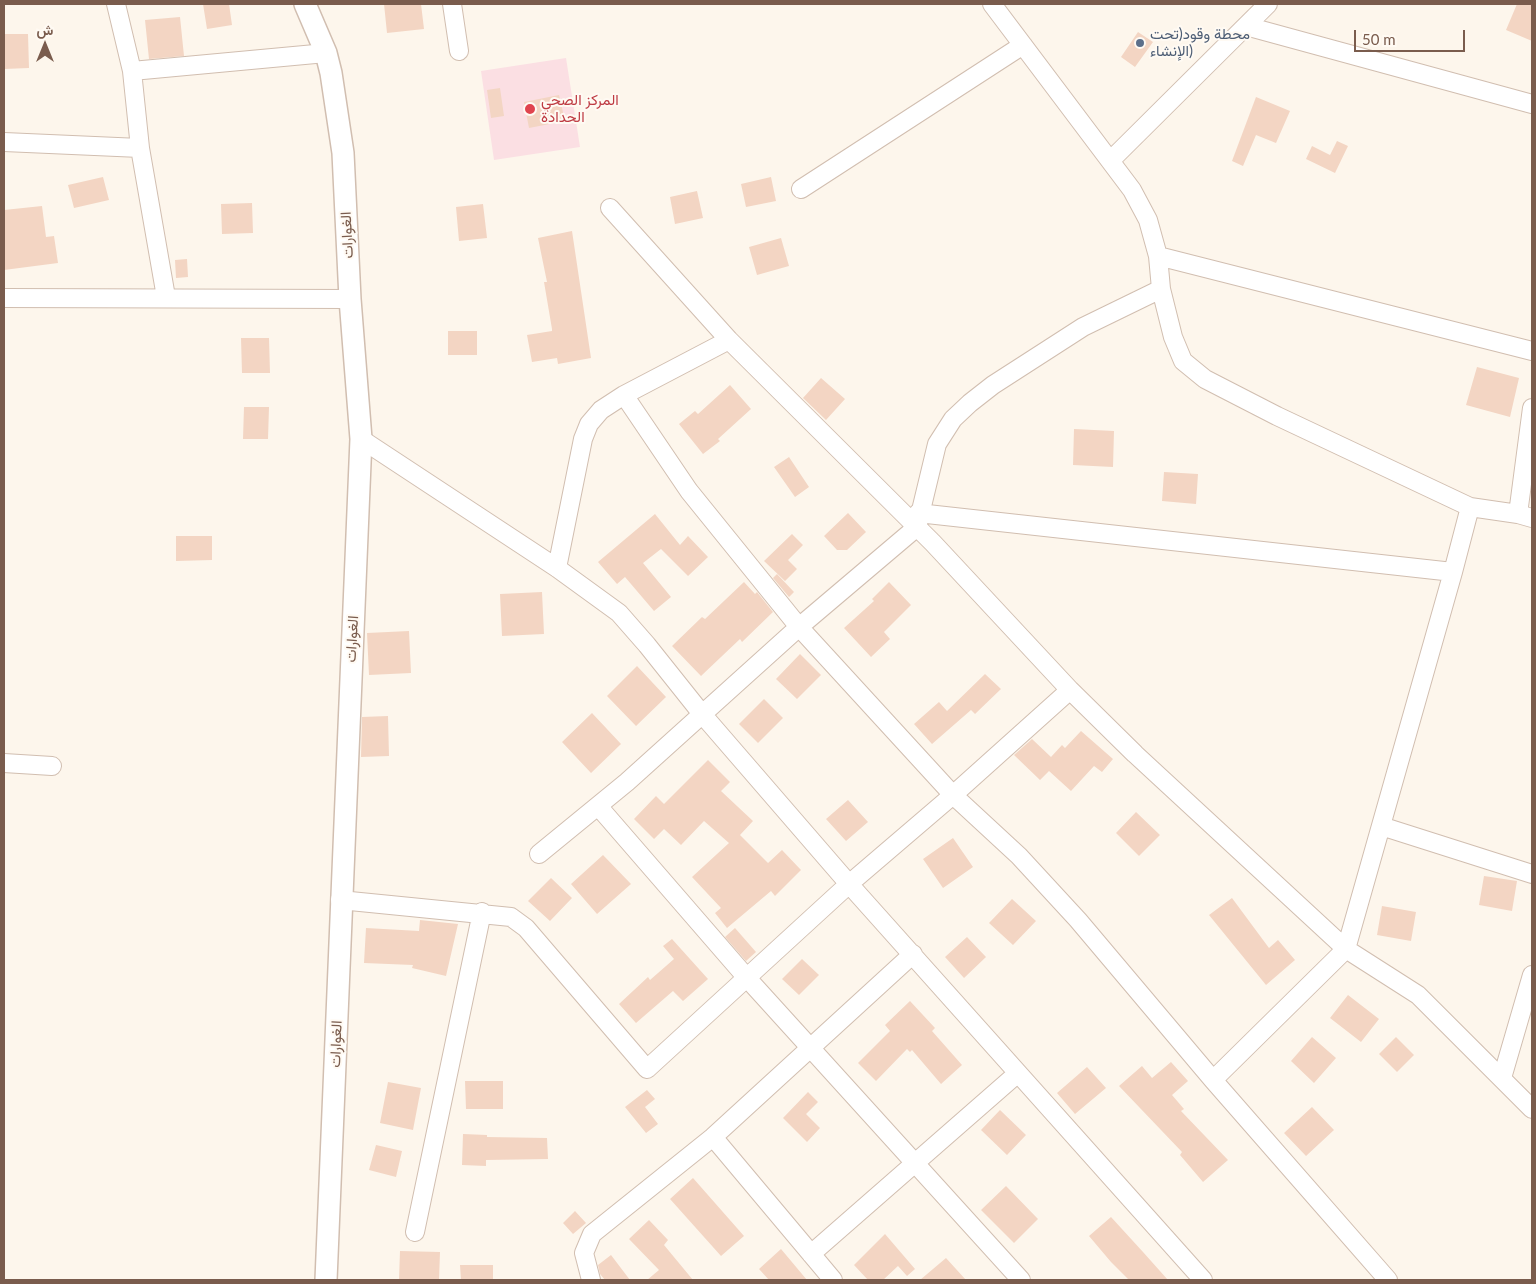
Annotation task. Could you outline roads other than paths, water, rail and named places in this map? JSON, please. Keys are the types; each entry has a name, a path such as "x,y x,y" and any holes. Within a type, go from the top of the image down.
{"street":[{"path":"116,4 132,72 140,148 166,297"},
{"name":"الغوارات","path":"305,4 326,53 331,74 342,153 350,299 361,439 340,900 326,1280"},
{"path":"452,4 459,51"},
{"path":"992,4 1132,190 1148,220 1158,256 1161,289 1172,337 1183,361 1205,379 1470,506 1525,516 1532,408"},
{"path":"1111,160 1268,4"},
{"path":"1246,26 1532,104"},
{"path":"801,190 1023,45"},
{"path":"132,72 326,53"},
{"path":"4,142 140,148"},
{"path":"610,208 729,340 917,520 1070,690 1135,754 1346,949 1418,995 1532,1109"},
{"path":"1158,256 1532,351"},
{"path":"539,854 598,806 917,520 937,444 953,419 970,402 1083,327 1161,289"},
{"path":"4,298 350,299"},
{"path":"556,568 583,439 589,424 601,410 624,395 729,340"},
{"path":"624,395 689,491 799,627 954,795 1019,856 1078,920 1213,1080 1388,1280"},
{"path":"361,439 556,568 618,613 648,645 702,714 849,884 1203,1280"},
{"path":"1213,1080 1346,949 1470,506"},
{"path":"917,520 1453,572"},
{"path":"340,900 482,912 510,917 526,928 647,1069 849,884 954,795 1070,690"},
{"path":"4,763 52,766"},
{"path":"598,806 747,978 1021,1280"},
{"path":"1381,826 1532,874"},
{"path":"415,1232 482,912"},
{"path":"589,1279 584,1253 592,1234 713,1137 912,954"},
{"path":"1502,1078 1532,975"},
{"path":"811,1254 1018,1073"},
{"path":"713,1137 832,1280"}],"place":[{"name":"محطة وقود(تحت الإنشاء)","path":"1140,43"},
{"name":"المركز الصحي الحدادة","path":"530,109"}]}
